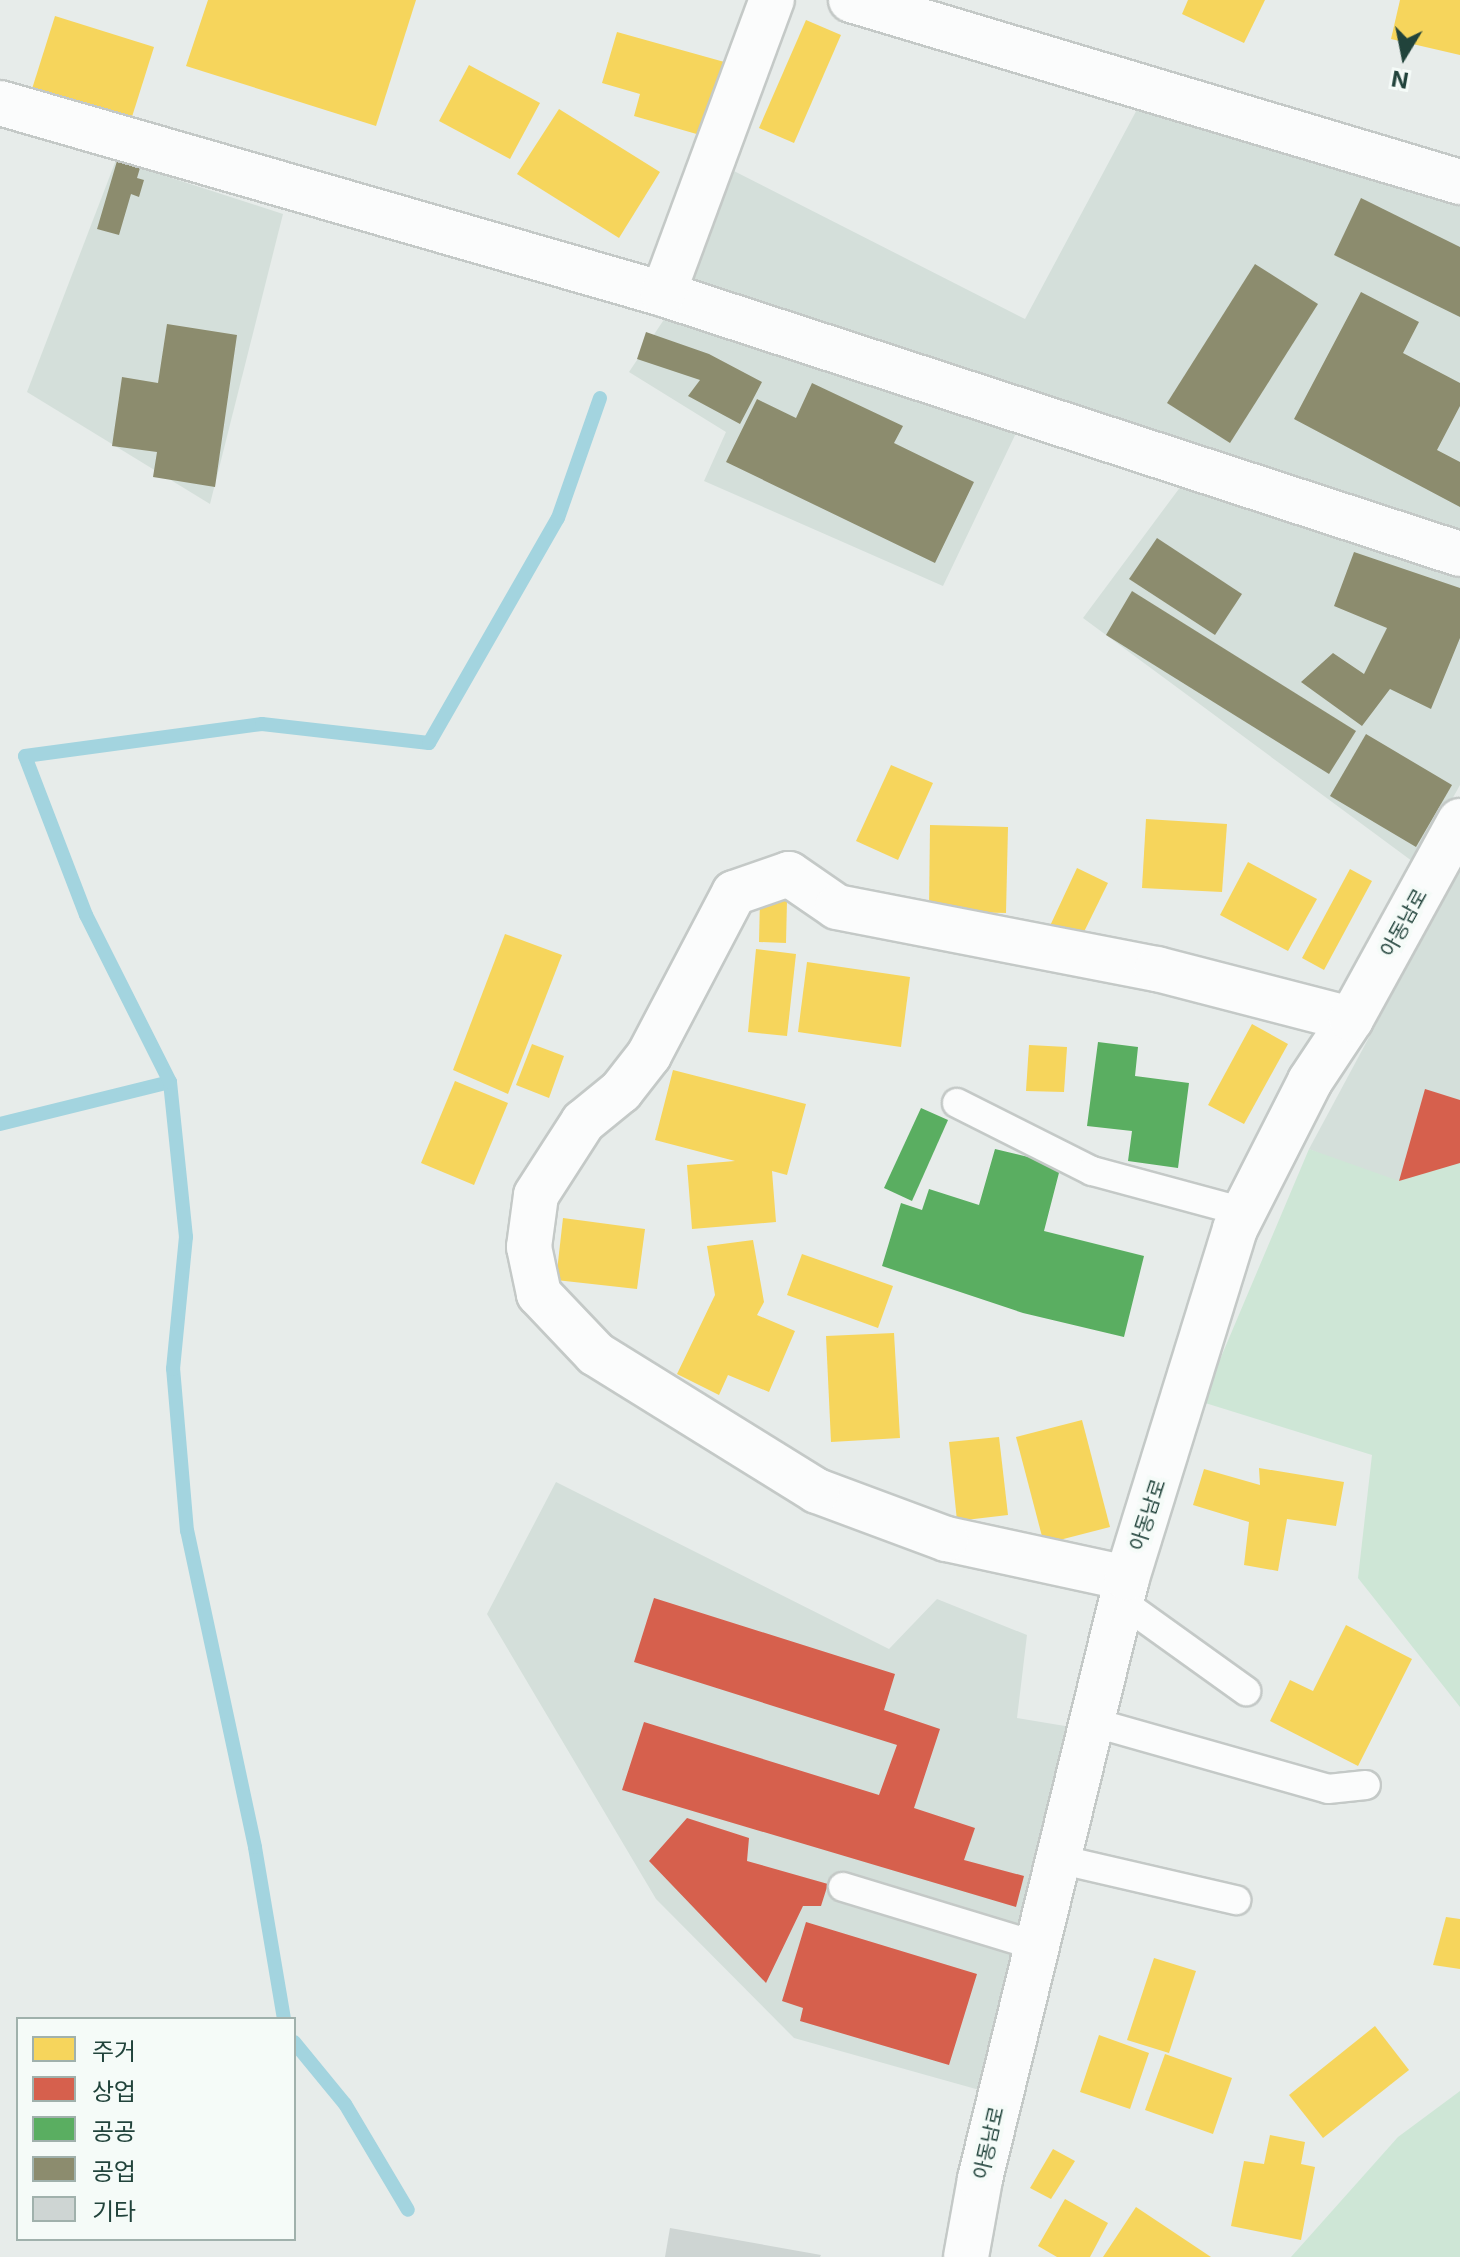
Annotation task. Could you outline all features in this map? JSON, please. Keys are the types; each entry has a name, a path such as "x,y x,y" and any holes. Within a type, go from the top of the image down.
{"street":[{"path":"663,294 772,0"},
{"path":"851,0 1460,182"},
{"path":"0,103 663,294 1460,554"},
{"name":"아동남로","path":"966,2257 980,2179 1124,1590 1244,1212 1310,1081 1351,1019 1454,845"},
{"path":"1124,1590 946,1539 817,1491 596,1354 539,1294 529,1247 536,1195 583,1122 621,1091 649,1055 734,893 789,874 837,907 1157,969 1351,1019"}],"lane":[{"path":"957,1103 1092,1171 1244,1212"},
{"path":"1124,1590 1246,1691"},
{"path":"1092,1722 1328,1789 1366,1785"},
{"path":"1058,1859 1236,1900"},
{"path":"843,1887 1037,1946"}],"shaded area":[{"path":"1141,102 1460,189 1460,785 1416,864 1083,618 1184,482 1017,431 943,586 704,481 726,432 629,372 667,315 730,169 1025,319"},
{"path":"116,160 283,214 210,504 27,392"},
{"path":"1460,868 1460,1172 1413,1194 1309,1149"},
{"path":"556,1482 889,1649 937,1599 1027,1635 1017,1718 1071,1727 983,2091 794,2038 656,1899 487,1614"}],"green space":[{"path":"1309,1149 1399,1181 1460,1161 1460,1707 1358,1578 1372,1455 1202,1402"},
{"path":"1460,2091 1460,2257 1291,2257 1398,2137"}],"building: 주거":[{"path":"208,0 416,0 376,126 186,66"},
{"path":"1188,0 1265,0 1244,43 1182,14"},
{"path":"1400,0 1460,0 1460,55 1391,39"},
{"path":"55,16 154,47 131,120 32,89"},
{"path":"806,20 841,35 794,143 759,128"},
{"path":"617,32 728,63 707,137 634,116 640,94 602,83"},
{"path":"469,65 540,103 510,159 439,121"},
{"path":"559,109 660,172 619,238 517,174"},
{"path":"891,765 933,783 898,860 856,841"},
{"path":"1146,819 1227,824 1222,892 1142,888"},
{"path":"930,825 1008,827 1006,913 929,911"},
{"path":"1248,862 1317,899 1288,951 1220,915"},
{"path":"1077,868 1108,883 1079,942 1049,928"},
{"path":"1350,869 1372,881 1324,970 1302,958"},
{"path":"760,899 787,900 786,943 759,942"},
{"path":"505,934 562,955 508,1094 453,1070"},
{"path":"756,949 796,954 787,1036 748,1032"},
{"path":"807,962 910,977 901,1047 798,1032"},
{"path":"1252,1024 1288,1044 1244,1124 1208,1105"},
{"path":"532,1044 564,1056 549,1098 516,1085"},
{"path":"1029,1045 1067,1047 1064,1092 1026,1091"},
{"path":"673,1070 806,1104 787,1175 772,1171 776,1222 692,1229 687,1165 735,1161 655,1140"},
{"path":"455,1081 508,1103 474,1185 421,1163"},
{"path":"563,1218 645,1229 637,1289 556,1280"},
{"path":"753,1240 764,1302 757,1315 795,1331 769,1392 728,1375 719,1395 677,1374 715,1295 707,1246"},
{"path":"802,1254 893,1286 878,1328 787,1295"},
{"path":"894,1333 900,1438 831,1442 826,1336"},
{"path":"1082,1420 1110,1527 1044,1544 1016,1437"},
{"path":"999,1437 1008,1515 957,1521 949,1442"},
{"path":"1259,1468 1344,1482 1336,1526 1287,1519 1278,1571 1244,1565 1249,1522 1193,1505 1204,1469 1260,1485"},
{"path":"1346,1625 1412,1659 1358,1766 1270,1721 1290,1680 1313,1691"},
{"path":"1446,1917 1460,1919 1460,1969 1433,1965"},
{"path":"1154,1958 1196,1971 1169,2053 1127,2040"},
{"path":"1375,2026 1409,2070 1323,2138 1289,2095"},
{"path":"1099,2035 1149,2053 1130,2109 1080,2092"},
{"path":"1165,2054 1232,2078 1213,2134 1145,2110"},
{"path":"1270,2135 1305,2142 1301,2164 1315,2167 1301,2240 1231,2226 1244,2161 1264,2164"},
{"path":"1053,2149 1075,2161 1051,2199 1030,2188"},
{"path":"1065,2199 1108,2223 1090,2257 1057,2257 1038,2246"},
{"path":"1136,2207 1211,2257 1103,2257"}],"building: 상업":[{"path":"1425,1089 1460,1100 1460,1163 1399,1181"},
{"path":"654,1598 895,1674 884,1710 940,1729 914,1808 975,1828 964,1860 1024,1876 1016,1907 622,1790 644,1722 879,1795 897,1745 634,1662"},
{"path":"687,1818 749,1838 747,1861 828,1884 821,1906 803,1906 766,1983 649,1861"},
{"path":"806,1922 977,1974 949,2065 800,2021 803,2008 782,2001"}],"building: 공공":[{"path":"1098,1042 1138,1047 1135,1076 1189,1083 1178,1168 1128,1161 1132,1131 1087,1126"},
{"path":"921,1108 948,1120 912,1201 884,1188"},
{"path":"995,1149 1061,1165 1044,1231 1144,1256 1124,1337 1023,1313 882,1266 901,1203 922,1210 929,1189 979,1205"}],"building: 공업":[{"path":"117,161 140,168 137,178 144,180 139,197 131,194 119,235 97,229"},
{"path":"1361,198 1460,247 1460,317 1334,255"},
{"path":"1255,264 1318,304 1230,443 1167,403"},
{"path":"1361,292 1419,322 1403,353 1460,383 1460,406 1437,450 1460,462 1460,507 1294,419"},
{"path":"167,324 237,335 215,487 153,477 157,452 112,446 122,377 158,383"},
{"path":"646,332 709,354 762,382 740,424 688,396 700,380 637,359"},
{"path":"812,383 903,426 894,443 974,482 935,563 726,462 757,399 796,418"},
{"path":"1157,538 1242,594 1215,635 1129,579"},
{"path":"1354,552 1460,588 1460,638 1431,709 1390,689 1362,726 1301,682 1333,653 1364,674 1387,628 1334,606"},
{"path":"1132,591 1356,731 1329,774 1106,635"},
{"path":"1366,734 1452,785 1416,847 1330,796"}],"building: 기타":[{"path":"670,2228 821,2255 665,2257"}],"waterway":[{"path":"284,2017 255,1847 187,1531 173,1369 186,1237 170,1082 86,915 25,756 262,724 429,743 558,518 600,398"},
{"path":"0,1124 170,1082"},
{"path":"296,2044 345,2104 408,2210"}]}
